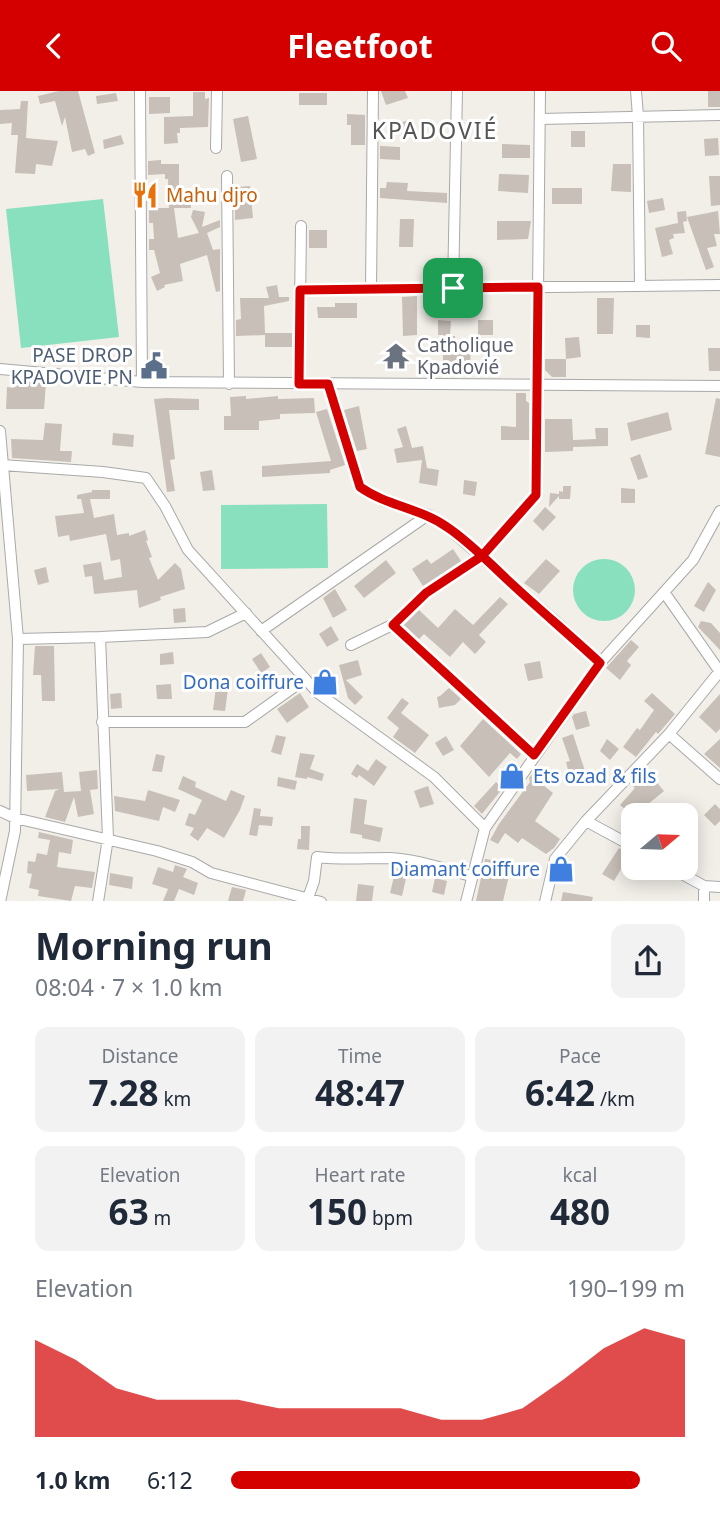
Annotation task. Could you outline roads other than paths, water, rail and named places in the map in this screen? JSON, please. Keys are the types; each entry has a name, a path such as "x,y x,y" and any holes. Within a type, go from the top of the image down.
{"street":[{"path":"140,91 142,382"},
{"path":"216,148 217,91"},
{"path":"371,289 373,91"},
{"path":"453,288 457,91"},
{"path":"351,645 393,625 426,593 482,556 536,495 540,91"},
{"path":"636,91 640,286"},
{"path":"540,119 720,115"},
{"path":"227,176 229,384"},
{"path":"299,384 301,226"},
{"path":"300,290 720,285"},
{"path":"0,369 142,382 720,386"},
{"path":"328,384 360,487 384,502 428,515 448,528 600,663"},
{"path":"0,431 18,639 15,818 13,847 0,901"},
{"path":"2,465 103,471 146,478 188,549 318,693 434,777 485,828"},
{"path":"466,901 485,828 600,663 693,560 720,511"},
{"path":"261,631 428,515"},
{"path":"545,901 555,859 586,821 669,734 720,672 664,592"},
{"path":"18,639 207,632 246,613"},
{"path":"393,625 534,755"},
{"path":"98,901 108,838 100,637"},
{"path":"102,722 245,722 305,679"},
{"path":"669,734 720,779"},
{"path":"0,811 15,818 108,838 192,862 211,873 289,897 321,901"},
{"path":"586,821 621,840"},
{"path":"308,898 314,881 317,857 339,860 389,858 415,861 471,876"},
{"path":"693,880 704,886 720,887"},
{"path":"704,886 704,901"}],"place":[{"name":"Mahu djro","path":"145,195"},
{"name":"Catholique Kpadovié","path":"396,356"},
{"name":"PASE DROP KPADOVIE PN","path":"154,366"},
{"name":"Dona coiffure","path":"325,682"},
{"name":"Ets ozad & fils","path":"512,776"},
{"name":"Diamant coiffure","path":"561,869"}],"district":[{"name":"KPADOVIÉ","path":"435,130"}]}
